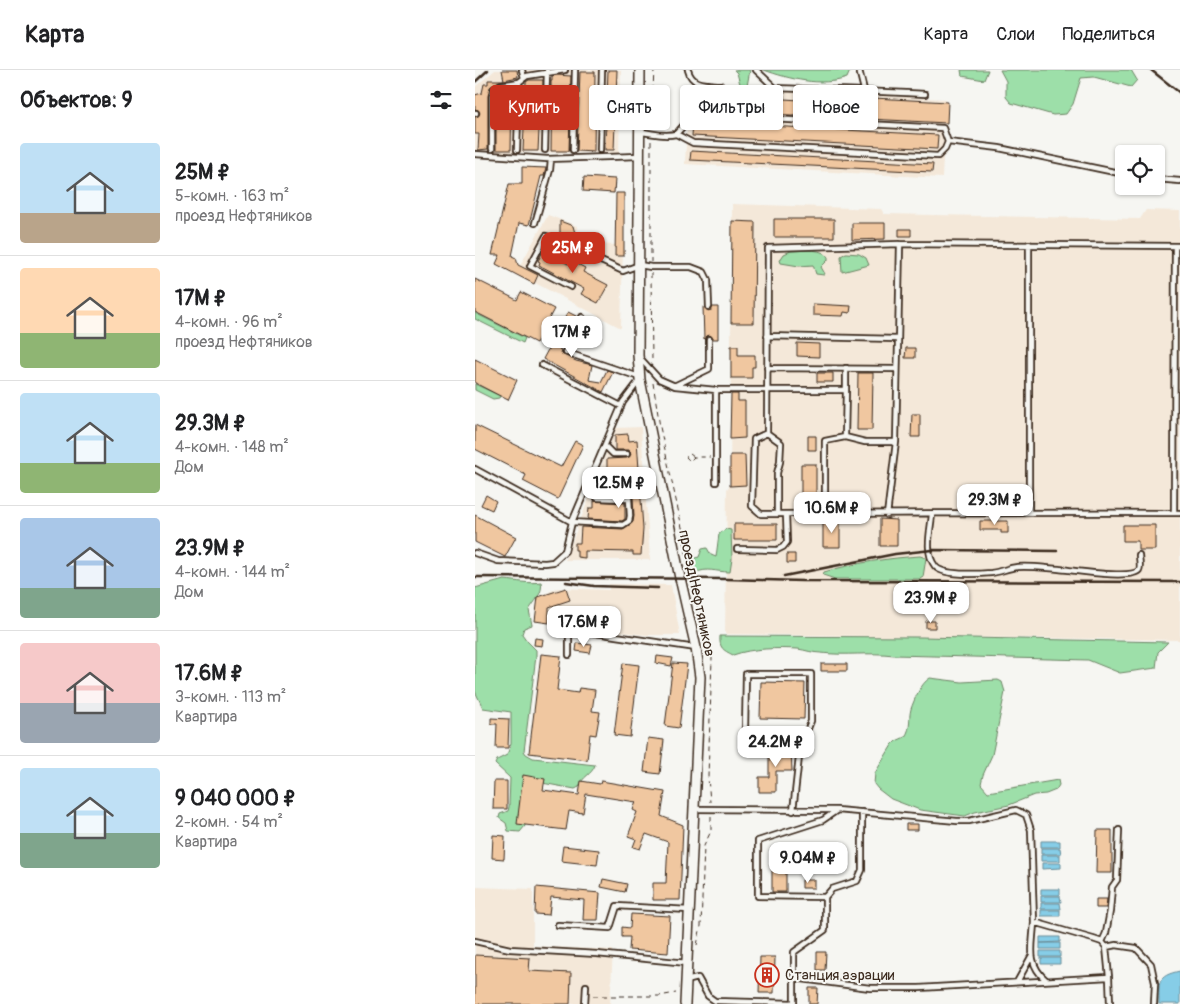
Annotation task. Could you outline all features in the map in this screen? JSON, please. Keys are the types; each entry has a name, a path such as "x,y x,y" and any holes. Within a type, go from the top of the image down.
{"street":[{"name":"проезд Нефтяников","path":"640,70 638,355 640,378 678,570 696,648 700,677 685,1004"}],"lane":[{"path":"521,70 524,78"},
{"path":"492,150 492,96 494,89 500,85 519,82 524,78 547,71 565,70"},
{"path":"573,150 575,70"},
{"path":"599,150 602,70"},
{"path":"688,70 693,80 699,83 720,85"},
{"path":"756,70 775,88 793,89"},
{"path":"859,70 864,85"},
{"path":"545,150 547,71"},
{"path":"517,150 519,82"},
{"path":"878,91 925,94"},
{"path":"640,132 651,132 664,136 676,134 693,143 938,156 945,149 948,142 943,128 693,114 676,134"},
{"path":"948,142 999,148 1115,172"},
{"path":"475,154 551,159 640,156"},
{"path":"535,223 550,170 551,159"},
{"path":"1165,181 1180,182"},
{"path":"571,287 530,266 546,236 623,270 639,266 691,267 704,272 708,280 709,307"},
{"path":"887,515 896,442 899,244"},
{"path":"767,433 768,248 899,244 1177,246 1174,513"},
{"path":"1029,244 1029,511"},
{"path":"475,553 498,561 545,564 553,562 565,551 573,522 621,406 640,378 565,352 582,317"},
{"path":"767,336 897,339"},
{"path":"675,386 709,369 709,339"},
{"path":"638,355 659,379 675,386 716,390 846,390"},
{"path":"542,365 621,406"},
{"path":"767,368 897,368"},
{"path":"845,438 846,368"},
{"path":"716,390 716,482"},
{"path":"767,433 754,439 752,506 761,514 887,515 1029,511 1180,513"},
{"path":"767,433 781,443 781,462 777,473 777,514"},
{"path":"825,514 825,441 845,438 865,442 896,442"},
{"path":"605,446 613,454 627,454"},
{"path":"475,469 573,522 627,523 630,516 628,481 604,480 593,473"},
{"path":"597,498 629,499"},
{"path":"737,549 777,550 783,547 787,542 786,514"},
{"path":"932,514 929,546 931,558 936,568 944,572 991,572 1026,567 1106,574 1131,574 1139,569 1139,555"},
{"path":"569,655 569,629 696,648"},
{"path":"793,811 800,748 807,731 811,721 811,674 746,674 745,731 807,731"},
{"path":"694,809 837,810 957,822 1016,810 1026,815 1031,830 1034,922 1033,954 1035,967 1046,980"},
{"path":"825,897 758,896 758,841 823,820 837,810"},
{"path":"686,981 698,978 707,996 715,1001 794,1004 794,952 825,930 825,897 832,889 857,881 862,870 862,812"},
{"path":"1102,942 1106,933 1112,887 1117,880 1119,830"},
{"path":"558,925 610,928 617,906 689,910"},
{"path":"1034,922 1102,942 1106,947 1110,1004"},
{"path":"475,941 511,948 687,963"},
{"path":"1106,947 1116,945 1136,948 1151,964 1155,983 1154,1004"},
{"path":"1017,982 1033,954"},
{"path":"794,978 870,988 919,988 1109,977"},
{"path":"585,1004 586,986"}],"path":[{"path":"654,70 651,132 652,371 659,418 683,532 690,578 712,659 708,778 711,831 704,846 701,926 696,952"},
{"path":"694,457 716,457"},
{"path":"587,996 659,996 678,992 686,981"}],"shaded area":[{"path":"495,70 621,70 621,85 589,85 589,130 620,130 619,153 475,152 475,87"},
{"path":"783,91 793,91 793,130 878,130 878,96 946,99 942,178 685,164 687,130 783,130"},
{"path":"732,204 881,209 884,214 1140,219 1146,210 1180,211 1180,640 725,634 727,489 730,485"},
{"path":"548,215 577,226 577,244 623,245 621,328 516,273"},
{"path":"641,427 650,560 565,560 616,428"},
{"path":"609,584 671,585 680,635 646,635 535,621 539,597 557,588 609,590"},
{"path":"475,887 533,889 533,946 613,950 610,1004 475,1004"}],"green space":[{"path":"734,70 750,70 747,85 740,84 737,73"},
{"path":"764,70 850,71 847,78 837,81 816,82 794,79"},
{"path":"961,70 988,70 984,80 962,76"},
{"path":"1000,70 1131,70 1137,80 1131,87 1094,77 1081,78 1073,104 1066,114 1053,115 1011,103 1006,97 1006,81"},
{"path":"811,250 825,254 828,260 821,267 825,274 816,274 813,265 799,266 781,263 780,260 784,254 791,251"},
{"path":"846,253 859,254 866,258 869,265 842,272 841,256"},
{"path":"475,313 525,338 523,343 475,319"},
{"path":"475,384 500,396 499,398 493,399 475,390"},
{"path":"726,529 731,530 732,559 730,572 708,570 695,573 690,569 691,559 699,557 702,549 707,548 711,555 716,557 719,534"},
{"path":"920,556 926,558 923,577 920,579 835,579 823,575 824,572 859,564"},
{"path":"504,580 527,583 541,582 542,586 538,597 529,610 532,625 524,628 522,634 536,650 524,751 533,758 595,765 592,771 582,780 579,787 575,789 542,783 526,818 525,826 520,832 508,831 506,823 499,818 500,814 508,811 510,778 495,764 497,760 507,755 511,744 511,712 483,708 475,691 475,588"},
{"path":"720,636 921,637 1168,642 1158,652 1156,668 1120,673 1088,660 830,654 798,649 757,650 733,655 722,648"},
{"path":"930,678 962,682 998,680 1002,682 1005,692 992,755 981,784 988,792 1058,780 1059,785 1056,790 1046,794 1034,795 1009,805 965,816 920,810 891,799 878,789 874,784 875,773 892,745 905,737 914,701 921,688"}],"water":[{"path":"1041,841 1060,841 1060,847 1041,847"},
{"path":"1041,848 1060,848 1061,854 1041,854"},
{"path":"1041,855 1060,855 1060,861 1041,861"},
{"path":"1042,863 1061,863 1061,868 1042,869"},
{"path":"1041,889 1060,889 1060,895 1041,895"},
{"path":"1041,896 1060,896 1061,902 1041,902"},
{"path":"1041,903 1060,903 1061,909 1041,909"},
{"path":"1041,910 1060,910 1060,916 1041,916"},
{"path":"1040,937 1060,937 1060,942 1040,943"},
{"path":"1040,943 1060,943 1060,949 1040,949"},
{"path":"1040,951 1060,951 1060,957 1040,957"},
{"path":"1041,958 1060,958 1060,964 1041,964"},
{"path":"1180,971 1180,1004 1159,1004 1159,986 1161,981 1167,975"}],"building":[{"path":"502,70 517,70 518,77 504,80"},
{"path":"608,70 617,70 616,85 607,85"},
{"path":"580,72 595,72 595,85 589,85 589,130 594,130 594,152 577,151"},
{"path":"552,76 571,76 571,85 551,85"},
{"path":"488,80 504,80 490,85 488,96 488,149 478,150 479,134 475,134 475,117 480,113 475,109 475,95 482,93 484,84 488,84"},
{"path":"529,80 543,80 543,85 526,85"},
{"path":"783,95 784,99 793,100 793,115 783,115"},
{"path":"878,98 948,102 947,123 878,119"},
{"path":"783,127 793,127 793,130 844,130 938,135 937,149 692,136 692,130 783,130"},
{"path":"496,130 511,130 511,150 496,150"},
{"path":"524,130 539,130 538,151 523,151"},
{"path":"551,130 570,130 569,151 551,151"},
{"path":"606,130 615,130 614,150 605,150"},
{"path":"691,151 933,164 932,172 690,160"},
{"path":"522,167 546,168 544,176 541,176 529,225 519,223 512,256 516,258 518,265 538,275 534,284 496,264 500,255 492,255 509,184 522,184"},
{"path":"584,177 615,179 614,193 583,191"},
{"path":"616,193 624,193 624,256 615,256"},
{"path":"774,219 834,219 834,237 774,237"},
{"path":"560,221 573,226 578,244 560,238"},
{"path":"732,221 755,222 754,323 731,323"},
{"path":"852,223 885,223 885,239 852,240"},
{"path":"899,229 911,229 911,236 899,236"},
{"path":"546,245 558,250 555,257 568,264 570,260 585,268 583,272 608,285 598,303 581,294 584,289 539,265 540,262 538,261"},
{"path":"475,279 517,300 521,292 554,309 536,343 475,312"},
{"path":"813,304 851,306 850,313 844,312 843,316 813,315"},
{"path":"703,307 709,311 713,307 718,307 718,339 713,339 709,335 704,339"},
{"path":"568,312 576,316 559,349 561,350 560,353 576,361 592,365 589,380 601,382 607,370 613,372 603,392 543,359"},
{"path":"797,343 819,344 819,357 797,356"},
{"path":"731,346 738,346 738,355 755,355 755,367 752,367 752,378 731,378"},
{"path":"906,348 915,348 915,358 905,358"},
{"path":"475,359 517,380 508,400 475,383"},
{"path":"817,373 833,373 833,382 817,382"},
{"path":"858,373 873,373 872,430 857,430"},
{"path":"731,394 738,394 738,401 745,401 745,438 730,439"},
{"path":"912,414 920,414 920,437 911,437"},
{"path":"475,425 561,467 575,441 583,445 558,499 523,481 526,475 475,449"},
{"path":"628,434 629,441 637,440 643,529 641,555 633,555 633,552 585,551 585,558 577,557 575,543 580,543 581,527 623,529 633,522 632,479 628,477 607,476 607,459 627,458 631,454 629,450 615,450 615,435"},
{"path":"808,436 816,436 816,450 808,450"},
{"path":"730,455 745,455 746,485 730,486"},
{"path":"801,464 816,464 816,504 801,504"},
{"path":"597,485 624,485 625,495 597,494"},
{"path":"486,495 496,501 492,510 481,505"},
{"path":"594,501 625,503 625,519 622,521 588,519 589,508 594,508"},
{"path":"475,515 516,537 505,557 475,542"},
{"path":"880,519 897,520 897,546 880,546"},
{"path":"823,520 840,520 840,547 823,547"},
{"path":"980,521 1008,521 1008,533 1001,533 1001,530 980,530"},
{"path":"734,524 777,524 777,540 734,540"},
{"path":"1123,525 1155,525 1155,550 1138,550 1138,541 1123,541"},
{"path":"787,554 795,554 795,563 787,563"},
{"path":"566,588 570,600 549,607 549,623 535,621 538,597"},
{"path":"926,621 935,621 935,628 926,628"},
{"path":"535,638 543,639 542,646 534,645"},
{"path":"577,643 592,645 590,653 576,651"},
{"path":"541,654 561,656 557,690 578,693 579,688 595,690 592,711 600,712 596,735 590,734 587,760 529,753"},
{"path":"657,656 673,658 671,666 656,663"},
{"path":"623,663 639,665 630,737 614,735"},
{"path":"673,663 687,664 679,728 665,726"},
{"path":"821,664 847,664 847,671 821,671"},
{"path":"761,682 805,683 804,719 760,718"},
{"path":"491,718 509,719 508,748 496,748 497,724 491,724"},
{"path":"648,738 664,740 660,774 644,772"},
{"path":"791,748 792,771 776,771 776,792 759,792 759,777 769,777 769,749"},
{"path":"523,775 545,779 543,790 579,795 581,781 600,784 601,781 665,792 661,816 683,825 680,900 653,900 653,883 666,883 668,842 646,834 640,849 633,847 636,839 628,836 637,812 633,810 636,802 586,794 583,813 569,811 566,830 517,824"},
{"path":"494,781 507,781 507,809 493,809"},
{"path":"906,824 918,824 918,830 906,830"},
{"path":"1097,830 1112,830 1112,873 1096,873"},
{"path":"493,835 505,836 504,859 492,858"},
{"path":"563,846 599,850 597,865 561,861"},
{"path":"772,847 786,847 786,892 772,892"},
{"path":"603,879 627,884 625,892 601,887"},
{"path":"802,880 814,880 814,888 802,888"},
{"path":"536,887 600,893 598,920 583,920 584,900 551,897 549,915 535,914"},
{"path":"1096,899 1107,899 1106,908 1096,908"},
{"path":"631,914 670,916 668,953 629,950 630,937 622,937 622,927 630,928"},
{"path":"817,952 826,952 825,970 817,970"},
{"path":"475,955 530,958 529,971 571,973 570,1004 475,1004"},
{"name":"Станция аэрации","path":"760,957 775,957 774,993 759,993"},
{"path":"809,988 818,988 817,1004 809,1004"}],"railway":[{"path":"475,82 488,70"},
{"path":"1151,70 1180,93"},
{"path":"784,576 895,554 932,550 1057,551"},
{"path":"475,577 802,581 1180,582"},
{"path":"566,582 594,586 658,588"}],"place":[{"name":"Станция аэрации","path":"767,975"}]}
